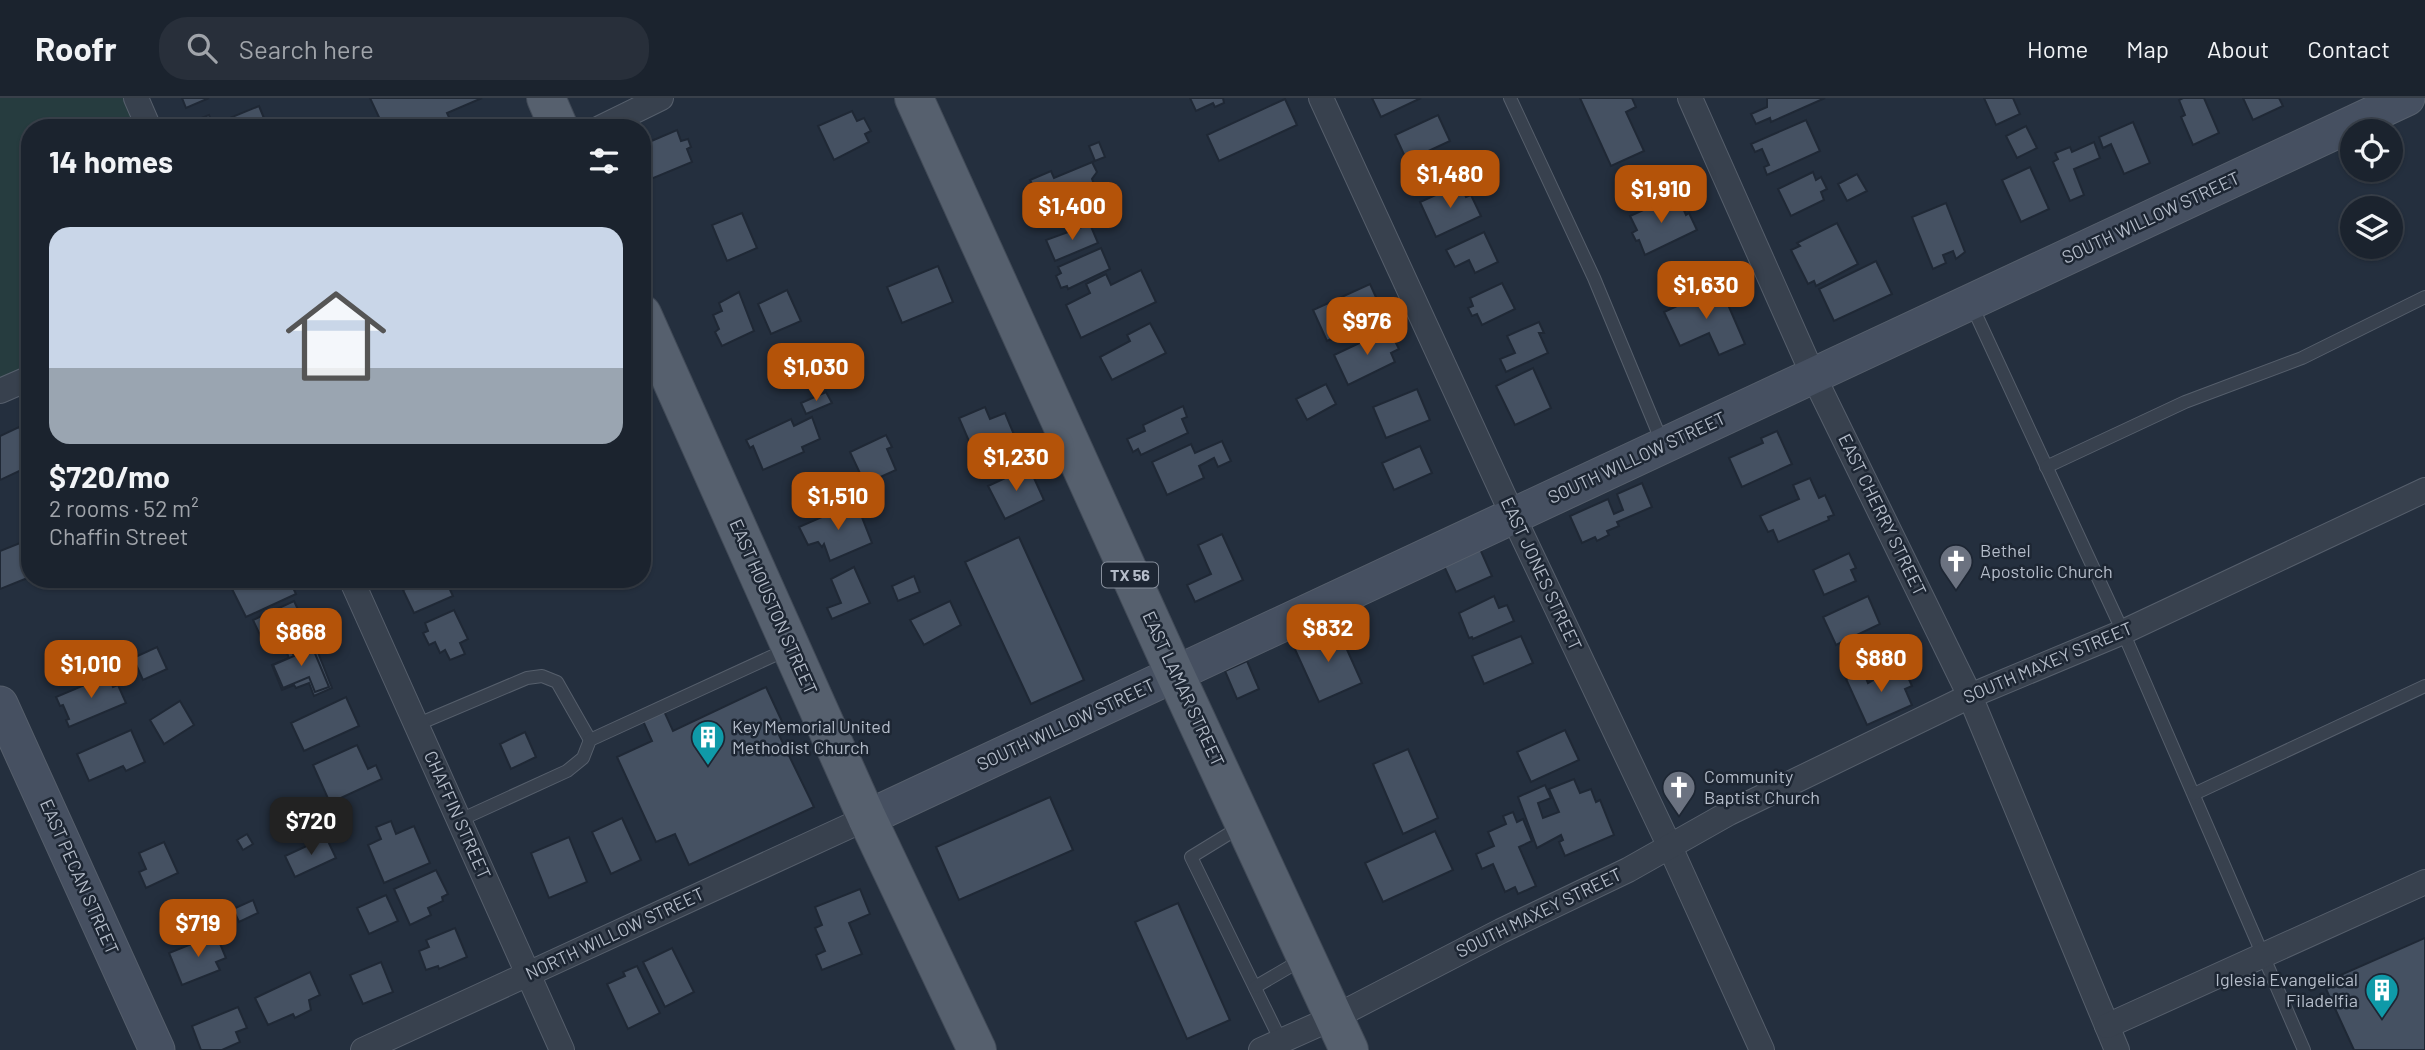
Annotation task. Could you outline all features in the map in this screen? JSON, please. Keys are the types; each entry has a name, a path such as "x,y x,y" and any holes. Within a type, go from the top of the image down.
{"main road":[{"path":"546,98 555,119"},
{"name":"EAST LAMAR STREET","path":"914,98 1175,674 1342,1033"},
{"name":"EAST HOUSTON STREET","path":"651,334 867,818 977,1050"}],"street":[{"path":"136,98 145,119"},
{"path":"618,119 661,98"},
{"name":"EAST JONES STREET","path":"1321,98 1762,1050"},
{"name":"EAST CHERRY STREET","path":"1690,98 1814,375 1970,696 2118,1050"},
{"name":"SOUTH WILLOW STREET","path":"867,818 2407,98"},
{"path":"0,391 21,382"},
{"name":"SOUTH MAXEY STREET","path":"1271,1045 1342,1033 1729,813 1970,696 2123,632 2425,490"},
{"name":"CHAFFIN STREET","path":"355,588 562,1050"},
{"name":"EAST PECAN STREET","path":"0,704 157,1050"},
{"name":"NORTH WILLOW STREET","path":"363,1050 867,818"},
{"path":"2107,1026 2425,882"}],"lane":[{"path":"1510,98 1594,278 1663,446"},
{"path":"2046,467 2185,402 2302,358 2425,297"},
{"path":"1970,302 2123,632 2304,1050"},
{"path":"460,820 567,771 583,758 590,740 791,647"},
{"path":"416,724 527,678 542,676 557,682 590,740"},
{"path":"2194,794 2425,686"},
{"path":"1245,824 1191,857 1255,987 1271,1045"},
{"path":"1255,987 1307,956"}],"green space":[{"path":"0,98 124,98 133,119 21,119 21,371 0,380"}],"building":[{"path":"182,98 209,98 186,108"},
{"path":"370,98 482,98 447,113 450,119 380,119"},
{"path":"1190,98 1223,98 1224,103 1215,107 1213,103 1196,111"},
{"path":"1372,98 1421,98 1381,117"},
{"path":"1580,98 1632,98 1636,107 1626,112 1644,151 1611,166"},
{"path":"1767,98 1825,98 1771,122 1770,118 1756,124 1751,114 1767,107"},
{"path":"1984,98 2013,98 2020,114 1996,125"},
{"path":"2204,98 2219,133 2193,145 2181,117 2185,115 2179,100"},
{"path":"2243,98 2279,98 2283,106 2253,120"},
{"path":"1285,99 1297,125 1219,161 1207,135"},
{"path":"259,106 264,119 228,119"},
{"path":"852,111 857,121 864,118 871,131 865,134 869,142 834,160 818,126"},
{"path":"1438,115 1450,141 1407,161 1395,135"},
{"path":"1806,120 1820,151 1767,175 1764,167 1769,165 1762,149 1755,152 1751,144"},
{"path":"2133,122 2150,163 2124,174 2111,144 2103,148 2099,137"},
{"path":"2026,126 2037,148 2017,158 2006,136"},
{"path":"677,130 681,141 688,139 691,147 687,149 692,162 651,179 651,141"},
{"path":"1099,142 1105,157 1095,161 1089,146"},
{"path":"2094,142 2100,158 2074,169 2084,195 2070,201 2053,162 2058,159 2055,153 2070,147 2072,152"},
{"path":"1092,162 1097,172 1092,179 1095,187 1035,216 1024,189 1033,186 1030,180 1051,171 1054,178"},
{"path":"2030,167 2049,209 2021,222 2002,180"},
{"path":"1813,172 1816,180 1821,177 1827,189 1821,192 1824,200 1791,216 1778,189"},
{"path":"1857,174 1867,191 1847,201 1838,184"},
{"path":"1460,184 1466,197 1471,195 1481,216 1436,237 1420,202"},
{"path":"1672,197 1677,208 1682,206 1686,215 1689,213 1697,230 1645,255 1639,240 1636,241 1632,233 1637,230 1630,216"},
{"path":"1946,203 1965,252 1956,259 1953,251 1943,255 1946,263 1933,269 1912,217"},
{"path":"742,213 757,248 727,261 712,225"},
{"path":"1837,223 1858,264 1816,286 1814,281 1808,284 1791,250 1800,246 1797,243"},
{"path":"1090,224 1098,243 1055,261 1046,240"},
{"path":"1484,232 1498,262 1475,273 1469,260 1455,267 1446,250"},
{"path":"1101,248 1110,269 1068,289 1067,286 1061,288 1056,276 1061,273 1058,267"},
{"path":"1876,261 1892,294 1834,321 1819,289"},
{"path":"938,266 953,302 902,323 887,287"},
{"path":"1141,270 1156,302 1081,338 1066,305 1090,293 1086,284 1106,274 1111,285"},
{"path":"1502,283 1515,309 1482,325 1477,314 1472,316 1468,308 1473,306 1470,298"},
{"path":"1370,284 1384,315 1327,341 1313,310"},
{"path":"1720,286 1745,344 1719,355 1709,333 1680,346 1664,312"},
{"path":"787,290 801,321 771,334 758,304"},
{"path":"739,292 754,331 722,346 715,332 719,329 713,315 722,311 719,303"},
{"path":"1539,322 1544,333 1539,333 1548,353 1506,372 1500,359 1515,353 1507,336"},
{"path":"1150,323 1166,353 1112,380 1100,357 1130,341 1127,335"},
{"path":"1389,329 1399,349 1391,353 1395,362 1348,385 1334,355"},
{"path":"1533,368 1551,408 1515,425 1496,386"},
{"path":"1326,384 1336,404 1307,420 1296,399"},
{"path":"1417,389 1430,420 1386,438 1373,407"},
{"path":"826,392 832,403 806,414 801,403"},
{"path":"1183,406 1187,417 1182,419 1188,433 1141,455 1138,449 1133,452 1127,439 1145,431 1143,425"},
{"path":"985,407 990,419 1005,413 1015,437 1006,440 1010,448 978,462 959,418"},
{"path":"812,417 820,439 802,447 804,452 763,470 753,446 750,448 746,440 791,419 794,426"},
{"path":"19,427 21,431 21,470 0,480 0,436"},
{"path":"1777,431 1792,464 1742,487 1729,458 1763,443 1761,438"},
{"path":"886,435 892,447 887,449 896,470 865,484 850,452"},
{"path":"1222,441 1231,461 1218,467 1214,458 1199,466 1204,478 1167,495 1152,462 1191,444 1195,453"},
{"path":"1420,446 1432,473 1394,490 1382,463"},
{"path":"1029,467 1044,500 1005,519 988,486"},
{"path":"1810,478 1819,498 1825,495 1834,515 1828,517 1829,520 1778,542 1773,530 1768,532 1760,516 1799,499 1793,485"},
{"path":"1642,483 1652,507 1617,522 1619,526 1607,531 1609,535 1597,541 1595,537 1582,543 1570,516 1608,499 1614,514 1623,510 1617,494"},
{"path":"856,502 872,543 830,561 824,544 822,547 818,542 808,545 799,527"},
{"path":"1222,534 1243,580 1195,602 1187,585 1211,574 1198,545"},
{"path":"1019,537 1084,680 1031,704 965,562"},
{"path":"21,543 21,581 0,589 0,551"},
{"path":"1480,549 1492,576 1456,592 1444,566"},
{"path":"1849,553 1856,568 1851,570 1856,581 1824,595 1813,570"},
{"path":"854,567 870,603 832,619 827,608 841,603 831,579"},
{"path":"914,576 920,592 898,601 892,586"},
{"path":"293,588 296,594 246,617 232,589"},
{"path":"449,588 453,596 414,613 403,590"},
{"path":"1494,596 1499,608 1507,605 1514,621 1473,639 1469,638 1459,613"},
{"path":"1868,596 1880,624 1836,645 1823,617"},
{"path":"294,601 308,631 267,650 253,620"},
{"path":"950,601 961,625 924,645 910,620"},
{"path":"454,610 468,639 460,643 465,654 450,660 445,650 440,653 435,642 429,645 423,633 428,631 425,623"},
{"path":"1336,625 1362,683 1319,702 1293,645"},
{"path":"1521,636 1533,663 1484,684 1472,656"},
{"path":"302,638 306,649 315,645 332,688 314,696 309,683 282,690 272,665 289,658 284,646"},
{"path":"301,639 307,654 314,651 329,687 315,692 309,677 283,688 273,665 294,656 289,645"},
{"path":"157,647 167,669 143,680 133,658"},
{"path":"1247,661 1259,689 1237,699 1225,671"},
{"path":"1902,664 1912,686 1905,689 1912,705 1867,725 1846,679 1863,671 1868,683"},
{"path":"108,675 113,687 118,685 126,703 69,727 66,720 69,719 63,705 60,706 56,697"},
{"name":"Key Memorial United Methodist Church","path":"766,687 786,730 778,733 814,807 689,865 675,834 656,842 617,757 652,741 643,721 664,711 673,731"},
{"path":"346,697 359,726 304,751 291,723"},
{"path":"180,701 194,725 164,744 150,720"},
{"path":"131,730 145,762 126,771 123,766 89,781 77,754"},
{"path":"1565,730 1579,760 1531,782 1517,752"},
{"path":"525,732 536,757 511,769 500,744"},
{"path":"357,745 368,769 376,765 382,779 330,803 313,765"},
{"path":"1408,749 1438,818 1403,834 1373,764"},
{"path":"1574,779 1580,793 1591,789 1596,802 1600,800 1614,835 1565,856 1559,842 1563,840 1561,835 1537,848 1518,797 1545,785 1551,798 1538,803 1543,818 1559,812 1549,789"},
{"path":"1050,797 1073,850 959,900 936,847"},
{"path":"1513,812 1517,822 1523,819 1532,841 1519,847 1536,886 1518,894 1515,887 1505,892 1493,864 1482,869 1476,854 1494,846 1488,832 1506,824 1503,816"},
{"path":"622,818 641,860 611,874 592,832"},
{"path":"391,821 396,834 414,826 430,863 384,883 368,845 381,839 376,827"},
{"path":"1435,831 1453,870 1383,902 1365,863"},
{"path":"247,834 253,844 243,850 237,840"},
{"path":"326,837 336,858 295,877 285,856"},
{"path":"569,837 587,882 549,898 531,853"},
{"path":"164,842 178,873 146,888 139,872 146,869 139,853"},
{"path":"436,870 448,894 442,897 443,901 428,908 431,915 410,925 394,889"},
{"path":"860,889 870,914 849,923 862,954 822,970 816,955 825,951 815,928 822,925 815,907"},
{"path":"386,895 398,921 369,934 357,908"},
{"path":"253,900 258,913 239,922 233,909"},
{"path":"1178,903 1230,1020 1187,1039 1135,922"},
{"path":"455,928 467,957 439,969 438,966 426,970 419,951 429,947 426,940"},
{"path":"216,934 226,958 216,962 220,970 182,985 169,953"},
{"name":"Iglesia Evangelical Filadelfia","path":"2425,938 2425,1050 2354,1050 2326,989 2339,983 2336,977"},
{"path":"672,948 694,992 665,1007 643,962"},
{"path":"381,962 393,992 363,1004 350,975"},
{"path":"637,966 660,1013 628,1029 607,984 625,976 623,972"},
{"path":"310,972 320,995 309,1000 311,1010 295,1018 293,1014 268,1025 255,998"},
{"path":"238,1007 247,1028 236,1032 240,1042 222,1050 201,1050 192,1026"}],"place":[{"name":"Bethel Apostolic Church","path":"1956,591"},
{"name":"Key Memorial United Methodist Church","path":"708,767"},
{"name":"Community Baptist Church","path":"1679,817"},
{"name":"Iglesia Evangelical Filadelfia","path":"2382,1020"}]}
